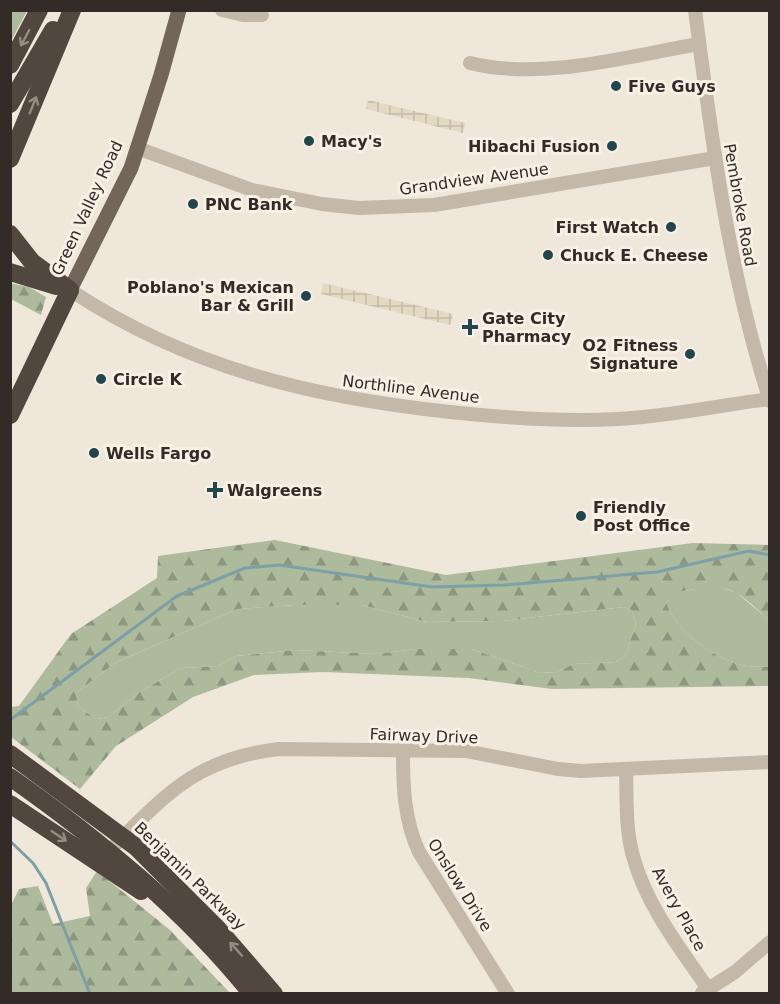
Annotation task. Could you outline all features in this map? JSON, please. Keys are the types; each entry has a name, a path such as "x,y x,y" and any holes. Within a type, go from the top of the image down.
{"highway":[{"path":"10,65 39,10"},
{"path":"10,104 63,10"},
{"path":"10,159 72,10"},
{"path":"10,234 32,262 70,290"},
{"path":"10,272 70,290"},
{"name":"Green Valley Road","path":"10,415 70,290"},
{"name":"Benjamin Parkway","path":"10,754 218,929 274,993"},
{"name":"Benjamin Parkway","path":"10,777 117,843 184,921 229,965 252,993"},
{"path":"10,804 184,921"}],"main road":[{"name":"Green Valley Road","path":"70,290 131,168 179,10"}],"street":[{"path":"222,10 243,15 262,15"},
{"name":"Pembroke Road","path":"694,10 724,222 741,299 769,400"},
{"path":"470,63 502,68 582,65 699,44"},
{"name":"Grandview Avenue","path":"137,148 252,190 359,208 434,205 715,158"},
{"name":"Northline Avenue","path":"70,290 97,308 207,361 305,390 354,400 547,421 634,418 769,400"},
{"name":"Fairway Drive","path":"117,843 173,789 192,775 250,752 279,749 466,751 558,769 627,769 770,762"},
{"name":"Onslow Drive","path":"403,751 403,783 411,835 419,852 508,993"},
{"name":"Avery Place","path":"627,769 628,828 633,856 644,885 704,991"},
{"path":"704,991 735,972 770,942"}],"green space":[{"path":"10,11 27,11 11,41"},
{"path":"10,283 29,287 46,297 41,315 11,299"},
{"path":"275,540 446,575 693,543 769,545 769,620 744,598 719,587 682,591 666,602 686,633 718,656 741,665 769,667 769,686 552,689 469,678 323,672 254,675 193,697 116,746 80,789 11,737 11,707 19,706 71,634 157,578 158,556","holes":["295,605 362,605 427,622 501,621 624,607 632,611 636,624 625,656 616,662 573,664 558,672 540,673 472,649 416,649 378,654 294,650 236,656 218,666 181,668 138,693 109,717 96,719 78,706 76,693 115,663 237,609"]},
{"path":"715,585 737,593 769,620 769,667 741,665 718,656 686,633 671,613 666,602 674,593"},
{"path":"295,605 362,605 427,622 501,621 624,607 632,611 636,624 625,656 616,662 573,664 558,672 540,673 472,649 416,649 378,654 294,650 236,656 218,666 181,668 138,693 109,717 96,719 78,706 76,693 115,663 237,609"},
{"path":"97,871 170,930 230,993 11,993 10,907 19,889 38,886 53,924 90,916 86,888"}],"shaded area":[{"path":"368,100 465,123 463,133 366,109"},
{"path":"323,283 453,314 450,325 321,294"}],"waterway":[{"path":"10,720 177,596 245,568 279,565 432,587 504,585 657,572 749,551 770,555"},
{"path":"10,841 33,863 46,883 90,994"}],"place":[{"name":"Five Guys","path":"616,86"},
{"name":"Macy's","path":"309,141"},
{"name":"Hibachi Fusion","path":"612,146"},
{"name":"PNC Bank","path":"193,204"},
{"name":"First Watch","path":"671,227"},
{"name":"Chuck E. Cheese","path":"548,255"},
{"name":"Poblano's Mexican Bar & Grill","path":"306,296"},
{"name":"Gate City Pharmacy","path":"470,327"},
{"name":"O2 Fitness Signature","path":"690,354"},
{"name":"Circle K","path":"101,379"},
{"name":"Wells Fargo","path":"94,453"},
{"name":"Walgreens","path":"215,490"},
{"name":"Friendly Post Office","path":"581,516"}]}
